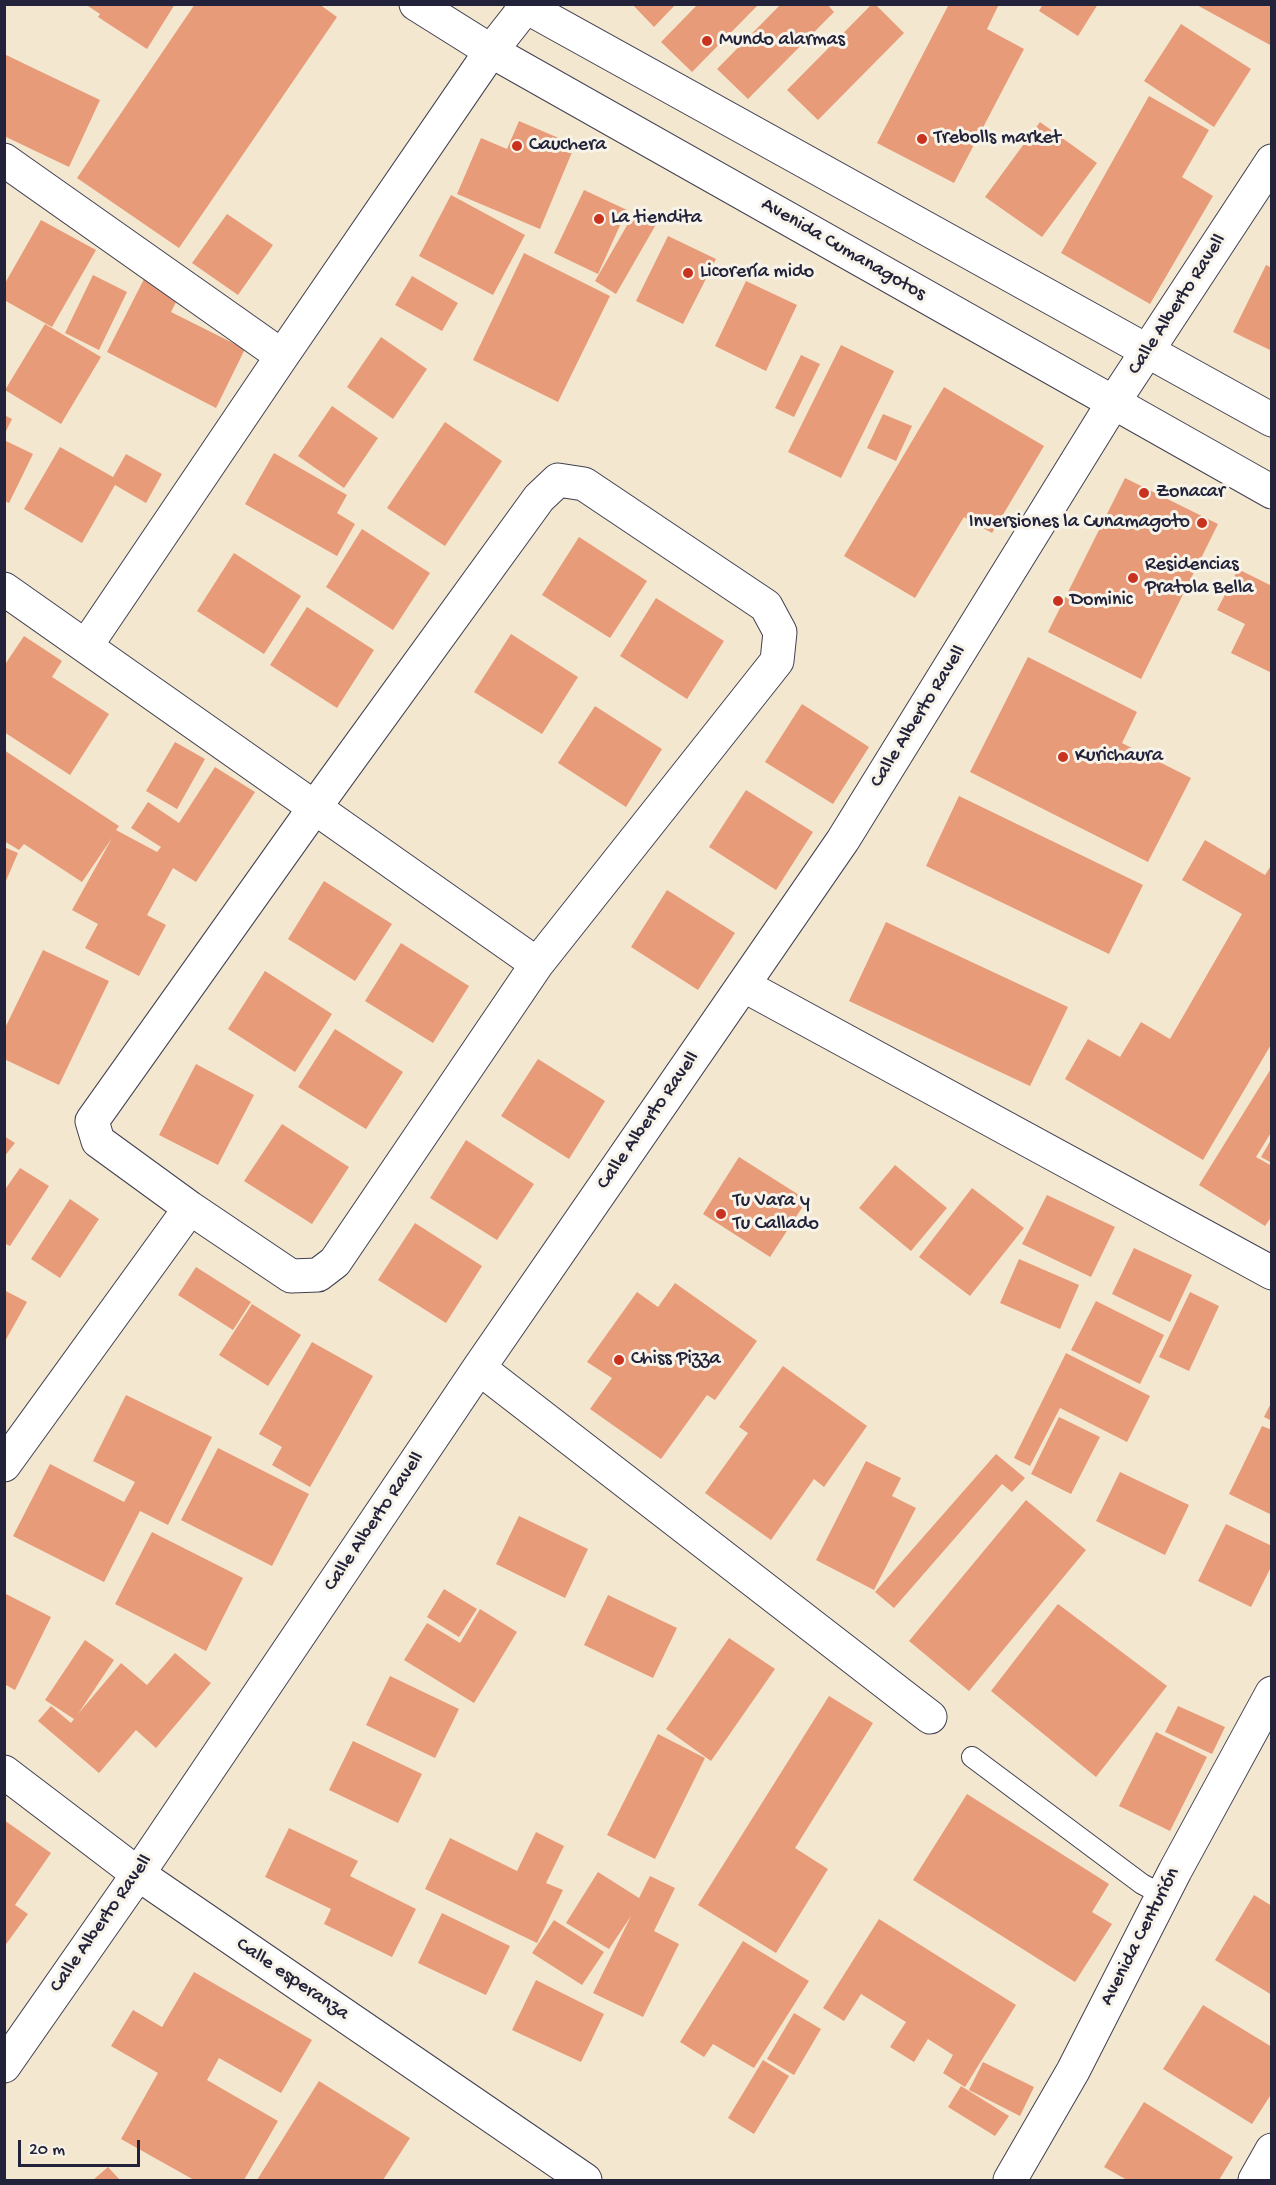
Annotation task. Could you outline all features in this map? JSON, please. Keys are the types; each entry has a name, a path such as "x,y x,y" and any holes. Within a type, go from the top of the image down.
{"street":[{"name":"Avenida Cumanagotos","path":"416,4 491,51 1272,492"},
{"path":"86,646 282,356 525,5 1272,420"},
{"path":"4,160 282,356"},
{"name":"Calle Alberto Ravell","path":"4,2066 138,1874 479,1368 843,840 1113,403 1272,161"},
{"path":"558,480 584,484 766,606 780,632 777,661 537,964 335,1262 318,1275 291,1276 190,1208 98,1141 92,1121 315,807 539,498 558,480"},
{"path":"4,589 537,964"},
{"path":"744,985 1272,1273"},
{"path":"4,1465 190,1208"},
{"path":"479,1368 930,1717"},
{"name":"Avenida Centurión","path":"1010,2181 1073,2072 1163,1895 1272,1693"},
{"name":"Calle esperanza","path":"4,1772 138,1874 585,2181"},
{"path":"1255,2181 1272,2151"}],"lane":[{"path":"972,1757 1142,1884 1163,1895"}],"building":[{"path":"85,4 175,4 147,49 98,17 100,14"},
{"path":"195,4 319,4 337,17 179,248 77,178"},
{"path":"632,4 676,4 654,27"},
{"path":"698,4 759,4 692,72 661,42"},
{"path":"781,4 827,4 834,12 748,99 717,69"},
{"path":"872,4 875,4 904,33 818,120 787,90"},
{"path":"949,4 999,4 987,29 1024,49 954,183 877,143"},
{"path":"1043,4 1098,4 1078,36 1039,11"},
{"path":"1195,4 1272,4 1272,46"},
{"path":"1181,24 1251,69 1214,127 1144,81"},
{"path":"4,54 100,100 69,167 4,136"},
{"path":"1149,96 1209,130 1182,177 1213,196 1150,304 1061,253"},
{"path":"519,121 575,145 540,229 457,194 481,138 507,149"},
{"path":"1040,122 1097,163 1042,237 985,197"},
{"path":"584,190 627,210 598,274 554,253"},
{"path":"451,195 525,235 493,295 419,256"},
{"path":"637,208 658,221 616,294 595,281"},
{"path":"227,214 273,245 238,295 192,263"},
{"path":"41,220 96,250 52,327 4,300 4,285"},
{"path":"668,236 716,259 683,324 636,301"},
{"path":"524,253 610,296 558,402 473,360"},
{"path":"1266,265 1272,268 1272,351 1233,332"},
{"path":"93,275 127,292 99,350 65,333"},
{"path":"412,276 458,303 442,331 395,305"},
{"path":"145,277 180,294 171,312 245,349 216,408 107,352"},
{"path":"746,281 797,305 766,371 715,346"},
{"path":"45,324 101,357 61,424 5,390"},
{"path":"381,337 427,369 393,419 347,387"},
{"path":"841,345 894,371 841,478 788,452"},
{"path":"801,355 820,364 794,417 775,408"},
{"path":"944,387 1044,446 992,533 964,517 915,598 844,556"},
{"path":"332,406 378,438 344,488 298,456"},
{"path":"883,414 912,426 896,461 867,448"},
{"path":"4,415 12,419 4,435"},
{"path":"445,422 502,461 445,546 387,508"},
{"path":"4,440 33,454 9,503 4,501"},
{"path":"60,447 113,477 126,454 162,474 146,503 115,485 82,543 24,509"},
{"path":"274,453 347,495 337,513 355,524 337,556 245,504"},
{"name":"Residencias Pratola Bella","path":"1125,478 1218,524 1141,679 1048,632"},
{"path":"362,529 430,573 393,630 326,587"},
{"path":"579,537 647,581 610,638 542,595"},
{"path":"234,553 301,596 264,654 197,611"},
{"path":"1238,569 1272,586 1272,673 1231,653 1245,624 1217,610"},
{"path":"656,598 724,641 687,699 620,656"},
{"path":"307,607 374,650 337,708 270,665"},
{"path":"511,634 578,677 542,734 474,692"},
{"path":"24,636 62,661 52,677 109,714 70,775 4,732 4,666"},
{"name":"Kurichaura","path":"1028,657 1137,712 1122,743 1191,778 1148,862 970,772"},
{"path":"802,704 869,747 833,804 765,762"},
{"path":"595,706 662,749 626,807 558,763"},
{"path":"175,742 205,759 177,809 146,791"},
{"path":"4,750 119,826 116,830 157,852 161,847 131,828 148,802 179,823 215,767 255,792 196,882 173,868 147,915 166,925 139,976 85,948 98,924 72,910 112,838 82,882 24,844 19,850 4,841"},
{"path":"746,790 813,832 776,890 709,847"},
{"path":"959,796 1143,885 1109,954 926,866"},
{"path":"1205,840 1265,875 1272,864 1272,1043 1203,1160 1065,1079 1088,1039 1120,1057 1141,1022 1170,1039 1242,914 1182,880"},
{"path":"4,847 18,853 5,883 4,883"},
{"path":"324,881 392,924 355,981 288,939"},
{"path":"667,890 735,933 698,990 631,947"},
{"path":"886,922 1068,1007 1030,1086 849,1001"},
{"path":"401,943 469,986 433,1043 365,1001"},
{"path":"43,950 109,981 59,1085 4,1059 4,1030"},
{"path":"265,971 332,1014 295,1072 228,1029"},
{"path":"335,1029 403,1072 366,1129 298,1087"},
{"path":"538,1059 605,1101 569,1159 501,1116"},
{"path":"196,1064 254,1095 218,1165 159,1135"},
{"path":"1272,1067 1272,1131 1256,1157 1272,1166 1272,1216 1265,1226 1199,1185"},
{"path":"282,1124 349,1167 312,1224 244,1181"},
{"path":"4,1136 15,1143 4,1157"},
{"path":"1272,1138 1272,1163 1261,1157"},
{"path":"466,1140 534,1184 497,1240 430,1198"},
{"path":"739,1157 807,1200 770,1257 703,1214"},
{"path":"895,1165 947,1208 911,1251 859,1208"},
{"path":"20,1168 49,1186 10,1246 4,1243 4,1191"},
{"path":"972,1188 1024,1228 970,1296 919,1257"},
{"path":"1047,1195 1115,1227 1091,1277 1022,1244"},
{"path":"70,1199 99,1219 60,1278 31,1259"},
{"path":"415,1223 482,1266 446,1323 378,1280"},
{"path":"1134,1248 1192,1275 1170,1322 1112,1294"},
{"path":"1019,1259 1079,1285 1060,1329 1000,1303"},
{"path":"196,1267 251,1302 233,1330 178,1295"},
{"path":"675,1283 757,1341 715,1400 707,1395 661,1459 590,1409 612,1378 587,1362 637,1292 658,1307"},
{"path":"4,1290 27,1302 4,1343"},
{"path":"1190,1292 1219,1306 1189,1371 1159,1357"},
{"path":"1096,1301 1164,1335 1140,1384 1071,1350"},
{"path":"252,1304 301,1335 268,1386 219,1355"},
{"path":"312,1342 373,1376 310,1487 272,1465 282,1447 259,1434"},
{"path":"1066,1353 1150,1396 1127,1442 1060,1408 1030,1466 1014,1458"},
{"path":"783,1366 867,1426 824,1487 814,1479 771,1540 705,1493 748,1433 739,1427"},
{"path":"126,1395 212,1437 168,1525 140,1511 104,1582 13,1536 50,1464 124,1502 135,1482 93,1461"},
{"path":"1272,1401 1272,1421 1264,1417"},
{"path":"1059,1417 1100,1437 1071,1494 1031,1474"},
{"path":"1262,1426 1272,1430 1272,1515 1229,1494"},
{"path":"218,1448 309,1494 272,1566 181,1520"},
{"path":"996,1454 1025,1478 1012,1492 1002,1484 894,1608 875,1592"},
{"path":"866,1461 901,1478 892,1496 916,1508 874,1590 816,1560"},
{"path":"1120,1472 1189,1505 1165,1555 1096,1521"},
{"path":"1026,1500 1086,1550 969,1691 909,1641"},
{"path":"519,1516 588,1549 565,1598 496,1564"},
{"path":"1226,1524 1272,1546 1272,1565 1251,1607 1198,1581"},
{"path":"152,1532 243,1578 206,1651 115,1604"},
{"path":"444,1589 477,1609 459,1637 427,1617"},
{"path":"4,1593 51,1617 15,1690 4,1684"},
{"path":"608,1595 677,1628 653,1678 584,1645"},
{"path":"1058,1604 1167,1686 1096,1777 991,1691"},
{"path":"480,1609 517,1632 474,1703 404,1660 427,1623 460,1643"},
{"path":"729,1638 775,1669 711,1761 666,1729"},
{"path":"85,1640 114,1660 78,1714 121,1663 147,1685 175,1653 211,1683 156,1748 136,1730 99,1773 38,1721 51,1706 71,1723 74,1719 45,1700"},
{"path":"390,1676 459,1709 435,1758 366,1725"},
{"path":"829,1696 873,1723 795,1848 828,1869 776,1953 698,1905"},
{"path":"1178,1706 1225,1727 1212,1754 1165,1732"},
{"path":"1156,1732 1207,1757 1170,1831 1119,1806"},
{"path":"658,1734 705,1758 655,1859 607,1835"},
{"path":"353,1741 422,1774 398,1823 329,1790"},
{"path":"967,1794 1109,1884 1092,1912 1112,1924 1075,1982 913,1880"},
{"path":"4,1820 51,1853 15,1905 28,1914 4,1947"},
{"path":"289,1828 358,1861 350,1876 416,1909 392,1957 324,1924 331,1909 265,1877"},
{"path":"536,1832 564,1846 546,1883 563,1890 537,1943 425,1889 450,1838 517,1871"},
{"path":"598,1872 639,1898 650,1876 675,1888 654,1931 679,1944 643,2017 593,1993 631,1916 609,1949 566,1923"},
{"path":"1254,1895 1272,1906 1272,1995 1215,1960"},
{"path":"442,1913 510,1946 486,1995 418,1963"},
{"path":"879,1919 1016,2005 965,2087 943,2073 953,2055 928,2039 914,2062 890,2047 906,2022 861,1994 844,2021 823,2008"},
{"path":"554,1920 604,1952 582,1985 532,1953"},
{"path":"743,1941 809,1981 754,2068 713,2044 704,2057 680,2042"},
{"path":"194,1972 312,2040 281,2093 219,2058 207,2080 278,2121 244,2180 194,2180 121,2139 158,2073 111,2046 133,2010 162,2027"},
{"path":"536,1980 604,2014 581,2062 512,2030"},
{"path":"1203,2005 1272,2047 1272,2093 1252,2124 1163,2069"},
{"path":"794,2013 821,2029 794,2075 767,2059"},
{"path":"763,2060 789,2076 754,2134 728,2118"},
{"path":"983,2062 1034,2087 1020,2116 969,2090"},
{"path":"319,2081 410,2138 383,2180 257,2180"},
{"path":"961,2086 1009,2116 995,2136 948,2107"},
{"path":"1144,2102 1233,2157 1219,2180 1127,2180 1104,2167"},
{"path":"108,2167 120,2180 93,2180"}],"place":[{"name":"Mundo alarmas","path":"707,41"},
{"name":"Trebolls market","path":"922,139"},
{"name":"Cauchera","path":"517,146"},
{"name":"La tiendita","path":"599,219"},
{"name":"Licorería mido","path":"688,273"},
{"name":"Zonacar","path":"1144,493"},
{"name":"Inversiones la Cunamagoto","path":"1202,523"},
{"name":"Residencias Pratola Bella","path":"1133,578"},
{"name":"Dominic","path":"1058,601"},
{"name":"Kurichaura","path":"1063,757"},
{"name":"Tu Vara y Tu Callado","path":"721,1214"},
{"name":"Chiss Pizza","path":"619,1360"}]}
